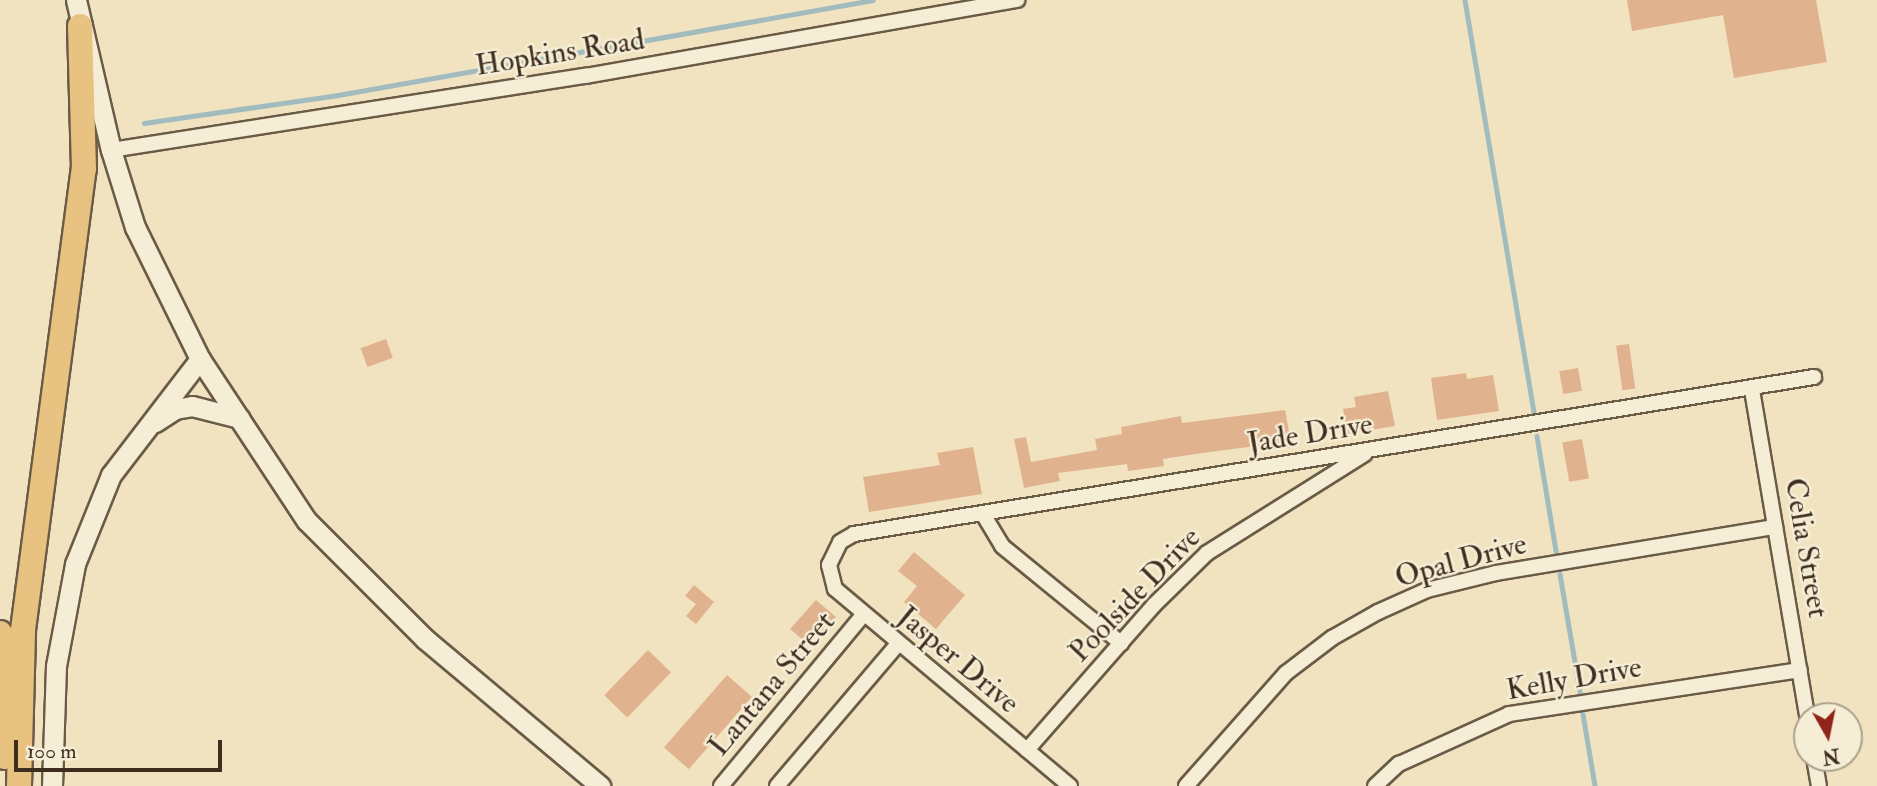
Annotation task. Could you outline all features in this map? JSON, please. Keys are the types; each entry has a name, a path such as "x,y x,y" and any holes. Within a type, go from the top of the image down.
{"highway":[{"path":"19,786 23,630 85,169 80,26"},
{"path":"0,633 6,786"}],"main road":[{"path":"76,0 110,150 135,227 200,359 307,521 425,639 600,786"},
{"path":"52,786 55,666 75,564 111,475 200,359"},
{"path":"145,428 175,409 192,406 239,418"}],"street":[{"name":"Hopkins Road","path":"110,150 586,76 1017,0"},
{"name":"Jade Drive","path":"829,565 840,542 854,534 1752,390 1814,377"},
{"name":"Celia Street","path":"1752,390 1805,702"},
{"name":"Poolside Drive","path":"1027,750 1121,643 1207,553 1368,452"},
{"path":"983,514 1002,546 1121,643"},
{"name":"Opal Drive","path":"1185,786 1286,673 1332,638 1427,590 1496,573 1775,527"},
{"name":"Jasper Drive","path":"829,565 835,589 863,615 1070,786"},
{"name":"Lantana Street","path":"721,786 863,615"},
{"path":"776,786 898,644"},
{"name":"Kelly Drive","path":"1374,786 1410,758 1509,713 1800,670"}],"building":[{"path":"1627,0 1816,0 1827,62 1734,78 1723,15 1632,31"},
{"path":"386,339 393,358 367,367 361,348"},
{"path":"1629,344 1635,389 1622,390 1616,346"},
{"path":"1578,368 1582,391 1563,394 1559,371"},
{"path":"1466,373 1467,379 1493,375 1499,411 1437,420 1431,378"},
{"path":"1388,391 1395,426 1347,434 1343,409 1356,407 1354,397"},
{"path":"1285,410 1292,447 1281,449 1280,443 1202,453 1163,459 1164,466 1128,471 1127,464 1058,473 1060,481 1024,488 1014,439 1026,437 1031,462 1097,450 1095,439 1122,434 1121,427 1181,416 1182,423"},
{"path":"1582,439 1589,478 1569,482 1562,442"},
{"path":"973,447 982,494 869,512 863,477 940,465 937,453"},
{"path":"914,552 965,595 936,629 904,602 917,586 898,571"},
{"path":"694,585 714,602 696,624 686,616 696,604 685,596"},
{"path":"816,600 836,617 822,632 816,626 803,640 790,629"},
{"path":"648,650 671,672 627,718 604,695"},
{"path":"727,675 752,697 689,769 664,747"}],"waterway":[{"path":"144,123 338,95 873,0"},
{"path":"1465,0 1534,414"},
{"path":"1537,436 1556,551"},
{"path":"1560,574 1580,691"},
{"path":"1583,714 1595,786"}]}
